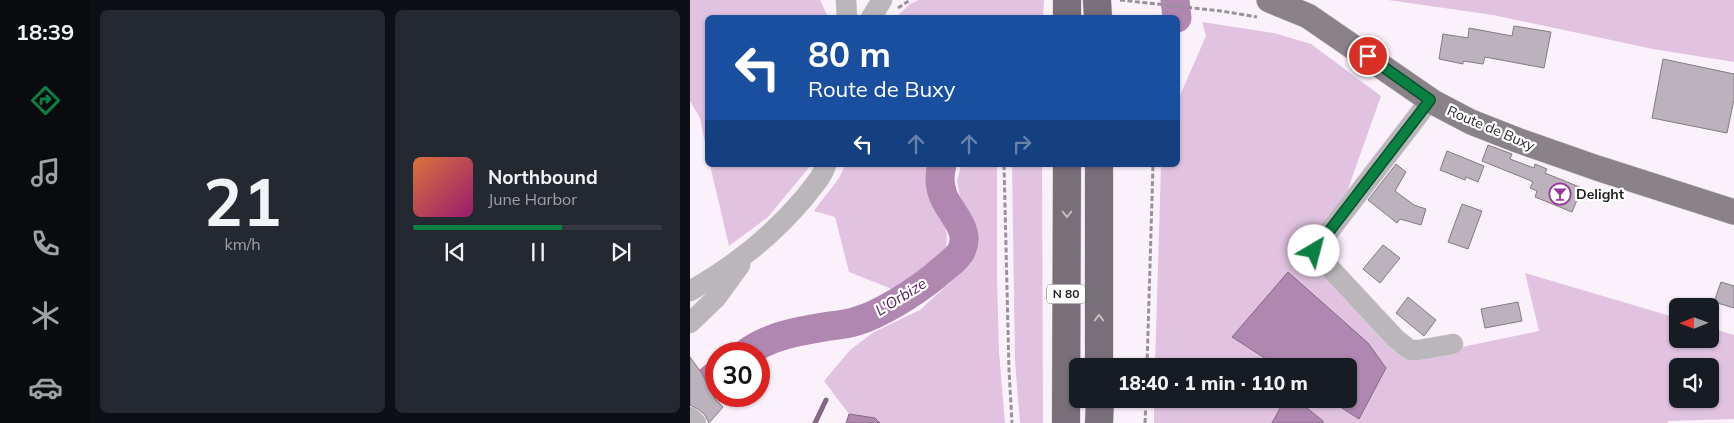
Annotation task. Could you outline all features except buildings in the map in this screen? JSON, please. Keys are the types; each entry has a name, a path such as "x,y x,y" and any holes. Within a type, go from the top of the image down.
{"highway":[{"path":"1067,0 1067,15"},
{"path":"1098,0 1098,15"},
{"name":"N 80","path":"1066,423 1067,167"},
{"name":"N 80","path":"1099,167 1099,358"},
{"path":"1100,408 1100,423"}],"main road":[{"name":"Route de Buxy","path":"1264,9 1308,16 1430,100 1471,122 1597,168 1734,212"}],"street":[{"path":"846,0 847,15"},
{"path":"873,15 882,0"},
{"path":"1430,100 1314,251 1396,340 1410,350 1453,344"},
{"path":"690,291 750,251 789,216 822,175 825,167"},
{"path":"690,323 716,298 750,251"}],"path":[{"path":"1120,0 1221,11 1264,9"},
{"path":"1004,167 1012,423"},
{"path":"1147,358 1153,167"},
{"path":"1145,423 1146,408"}],"shaded area":[{"path":"690,0 820,0 827,15 705,15 705,143 700,118 690,101"},
{"path":"919,0 1044,0 1043,15 898,15 910,4"},
{"path":"1388,0 1734,0 1734,62 1653,49 1493,15"},
{"path":"1202,22 1274,33 1311,44 1381,96 1343,203 1304,254 1404,359 1539,331 1525,273 1669,316 1669,348 1719,348 1719,331 1734,335 1734,419 1668,421 1668,423 1154,423 1154,408 1357,408 1357,358 1155,358 1161,167 1180,167 1180,95 1206,36"},
{"path":"710,167 809,167 768,217 729,246"},
{"path":"844,167 932,167 930,180 933,199 941,214 947,234 946,253 920,274 892,289 849,272 835,217 814,211"},
{"path":"960,167 997,167 999,352 1005,423 880,423 875,418 849,414 824,381 850,350 874,332 920,310 971,263 976,244 973,227 962,208 957,181"},
{"path":"1012,167 1042,167 1043,423 1020,423 1015,361"},
{"path":"1288,272 1368,343 1386,368 1359,419 1342,408 1357,408 1357,358 1265,358 1232,337"},
{"path":"1280,408 1307,408 1323,421 1323,423 1272,423"},
{"path":"849,414 875,418 880,423 846,423"}],"waterway":[{"name":"L'Orbize","path":"1175,0 1177,15"},
{"name":"L'Orbize","path":"765,342 786,335 850,323 866,318 898,302 918,289 954,260 962,249 964,235 942,191 940,180 941,167"},
{"path":"815,423 826,400"}],"place":[{"name":"Delight","path":"1560,194"}],"route":[{"path":"1314,251 1430,100 1368,56"}]}
